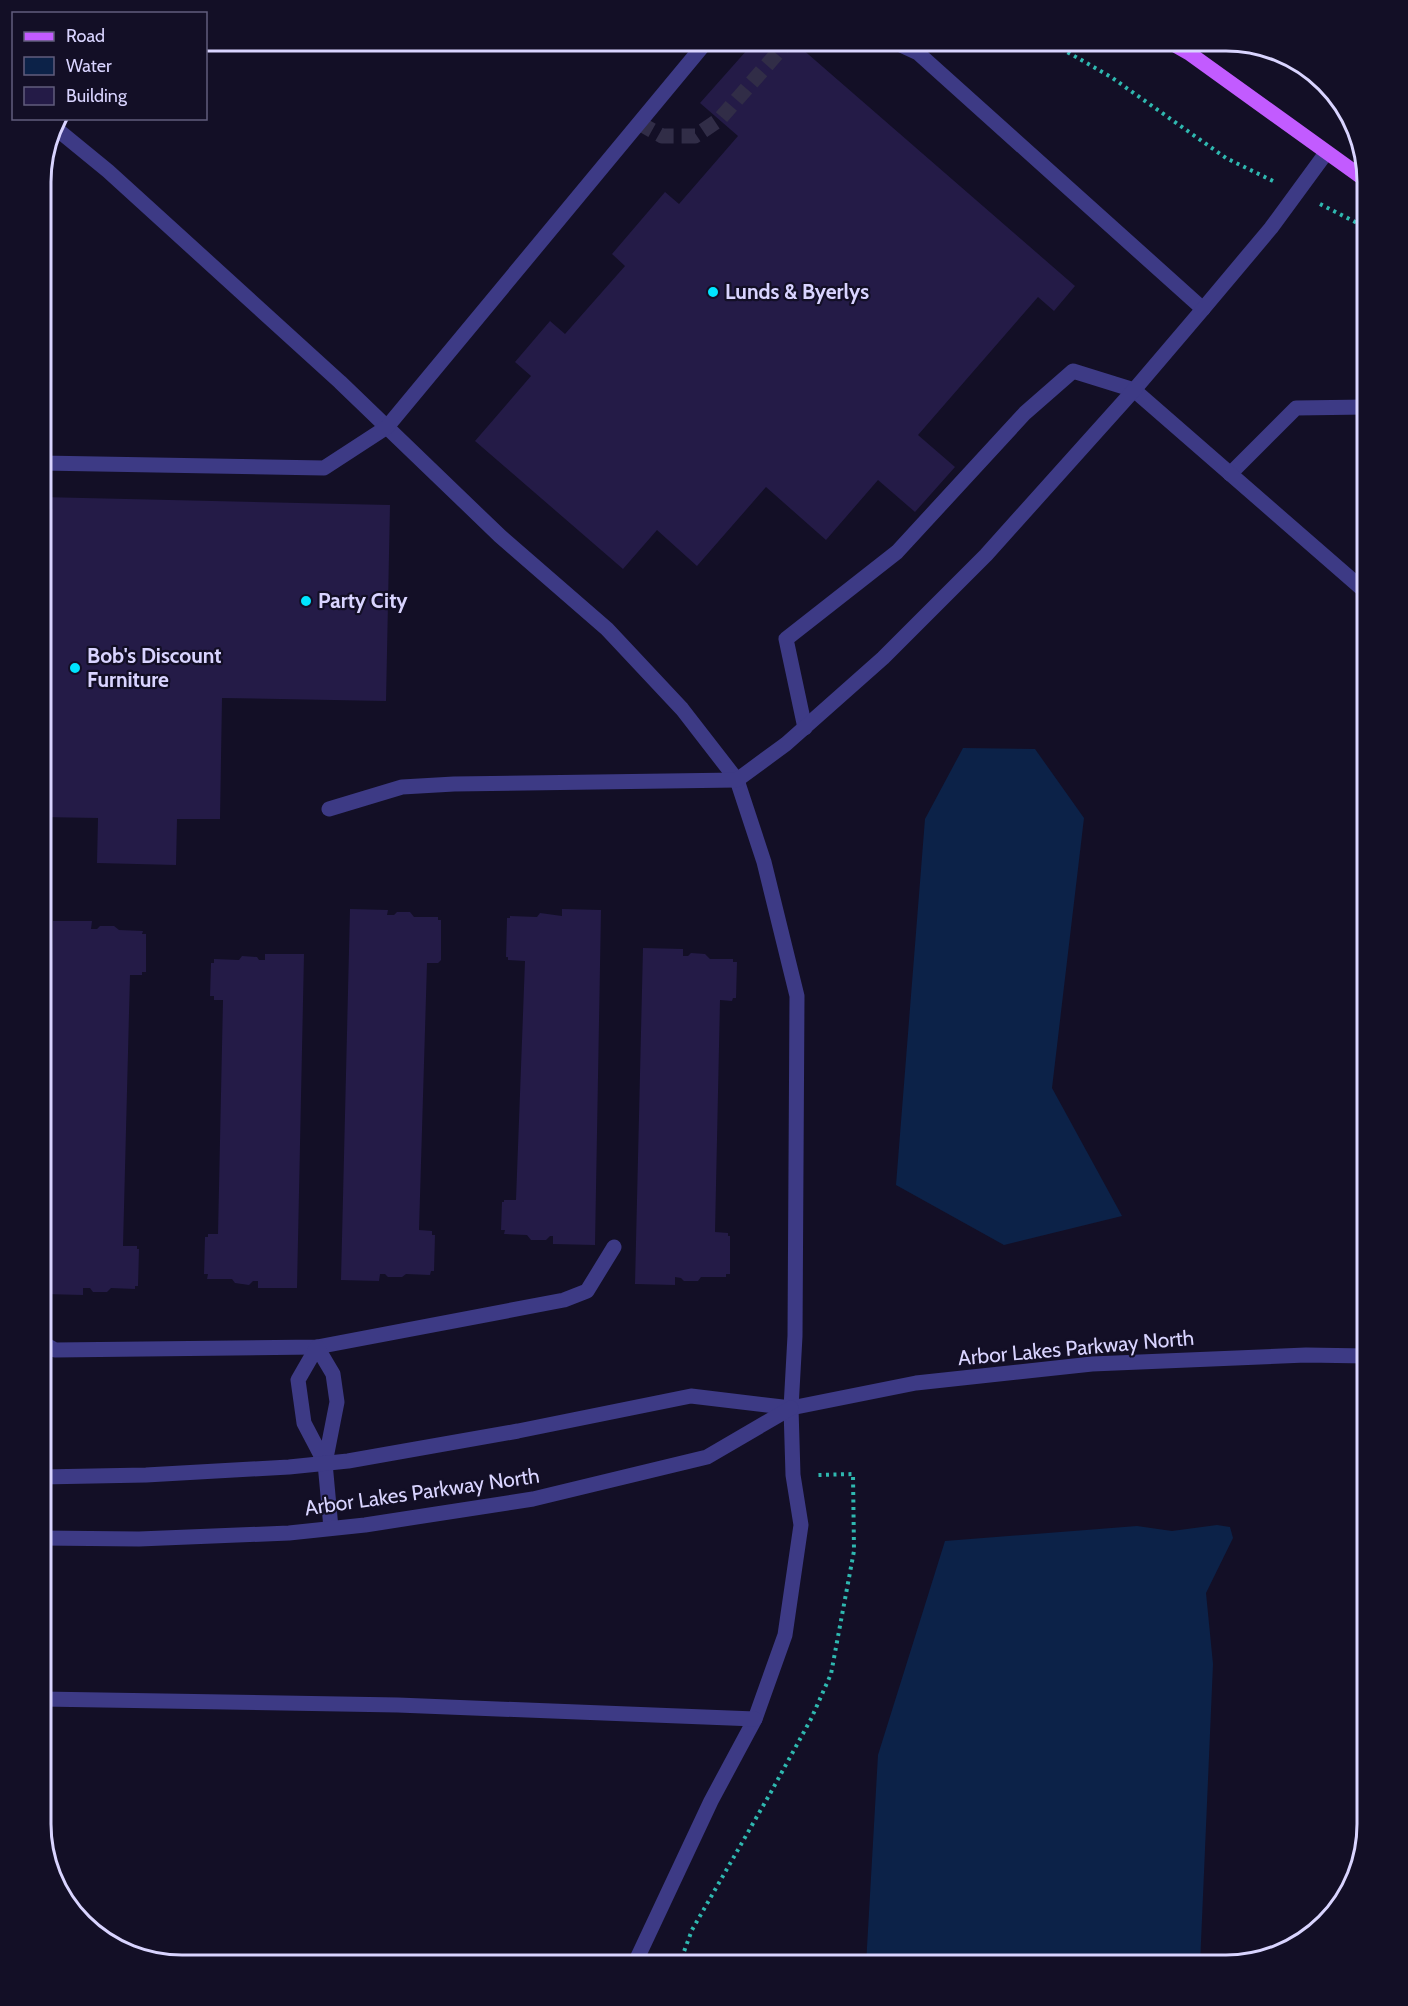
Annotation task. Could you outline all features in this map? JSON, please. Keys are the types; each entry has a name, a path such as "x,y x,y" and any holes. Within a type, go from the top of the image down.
{"main road":[{"path":"1186,51 1357,174"}],"street":[{"path":"51,463 324,468 387,427 698,51"},
{"path":"914,51 1203,309"},
{"path":"61,133 116,179 387,427 500,536 607,629 682,709 737,780 764,862 797,996 795,1336 791,1408 793,1475 801,1524 785,1635 755,1719 711,1801 639,1955"},
{"path":"329,809 402,787 454,784 737,780 805,728 883,658 986,555 1134,390 1203,309 1271,228 1326,153"},
{"path":"805,728 786,639 897,552 1025,413 1073,371 1134,390 1357,584"},
{"path":"1230,474 1296,408 1357,407"},
{"path":"51,1348 55,1350 316,1347 564,1300 587,1291 614,1247"},
{"path":"316,1347 298,1380 304,1423 325,1463"},
{"path":"316,1347 333,1374 337,1402 325,1463 331,1528"},
{"name":"Arbor Lakes Parkway North","path":"51,1477 146,1475 325,1463 518,1431 691,1396 791,1408 916,1383 1092,1364 1306,1355 1357,1356"},
{"name":"Arbor Lakes Parkway North","path":"51,1538 150,1538 289,1533 533,1499 707,1457 791,1408"},
{"path":"51,1699 398,1705 755,1719"}],"path":[{"path":"1066,51 1111,77 1226,158 1357,223"},
{"path":"683,1955 692,1929 811,1719 831,1674 854,1551 853,1474 793,1475"}],"water":[{"path":"963,748 1035,749 1084,818 1052,1088 1122,1216 1004,1245 896,1185 925,819"},
{"path":"1217,1525 1230,1527 1233,1538 1206,1593 1213,1664 1200,1955 867,1955 878,1755 945,1541 1137,1526 1172,1531"}],"building":[{"path":"746,51 805,51 1075,286 1054,311 1038,297 918,435 955,467 915,512 878,480 826,540 766,487 697,566 657,530 623,569 475,441 531,376 515,362 550,321 565,334 625,266 612,254 665,192 679,204 738,136 700,103"},
{"path":"51,497 390,505 386,701 222,698 220,819 177,819 176,865 97,863 98,818 51,817"},
{"path":"350,909 388,910 387,915 410,912 414,917 438,917 438,920 441,920 441,960 438,963 427,963 419,1230 432,1231 432,1235 435,1235 434,1271 431,1271 430,1275 406,1274 402,1277 388,1277 380,1274 379,1281 341,1280"},
{"path":"562,909 601,910 595,1245 553,1244 553,1236 546,1240 531,1240 527,1235 504,1234 505,1230 501,1230 502,1202 516,1200 525,961 508,960 506,957 507,918 510,916 537,917 540,913 562,916"},
{"path":"53,921 92,921 91,929 97,929 100,926 114,926 119,930 143,931 142,934 146,934 146,972 142,972 142,975 130,975 123,1246 137,1246 139,1249 138,1286 135,1286 135,1289 111,1288 107,1292 93,1292 90,1288 83,1288 83,1295 51,1294"},
{"path":"643,948 683,949 683,956 691,953 705,954 710,959 733,959 733,962 737,962 736,998 732,1001 720,1000 715,1232 728,1233 730,1236 730,1274 726,1274 726,1277 701,1277 698,1281 684,1281 675,1277 675,1285 635,1284"},
{"path":"265,954 304,954 297,1288 258,1288 258,1281 253,1281 249,1285 235,1283 232,1279 207,1279 208,1274 204,1274 205,1237 208,1237 208,1234 218,1234 223,1000 214,1000 214,996 210,996 211,963 214,963 214,959 239,960 242,956 265,960"}],"tunnel":[{"path":"639,123 662,136 695,136 719,120 779,51"}],"place":[{"name":"Lunds & Byerlys","path":"713,292"},
{"name":"Party City","path":"306,601"},
{"name":"Bob's Discount Furniture","path":"75,668"}]}
